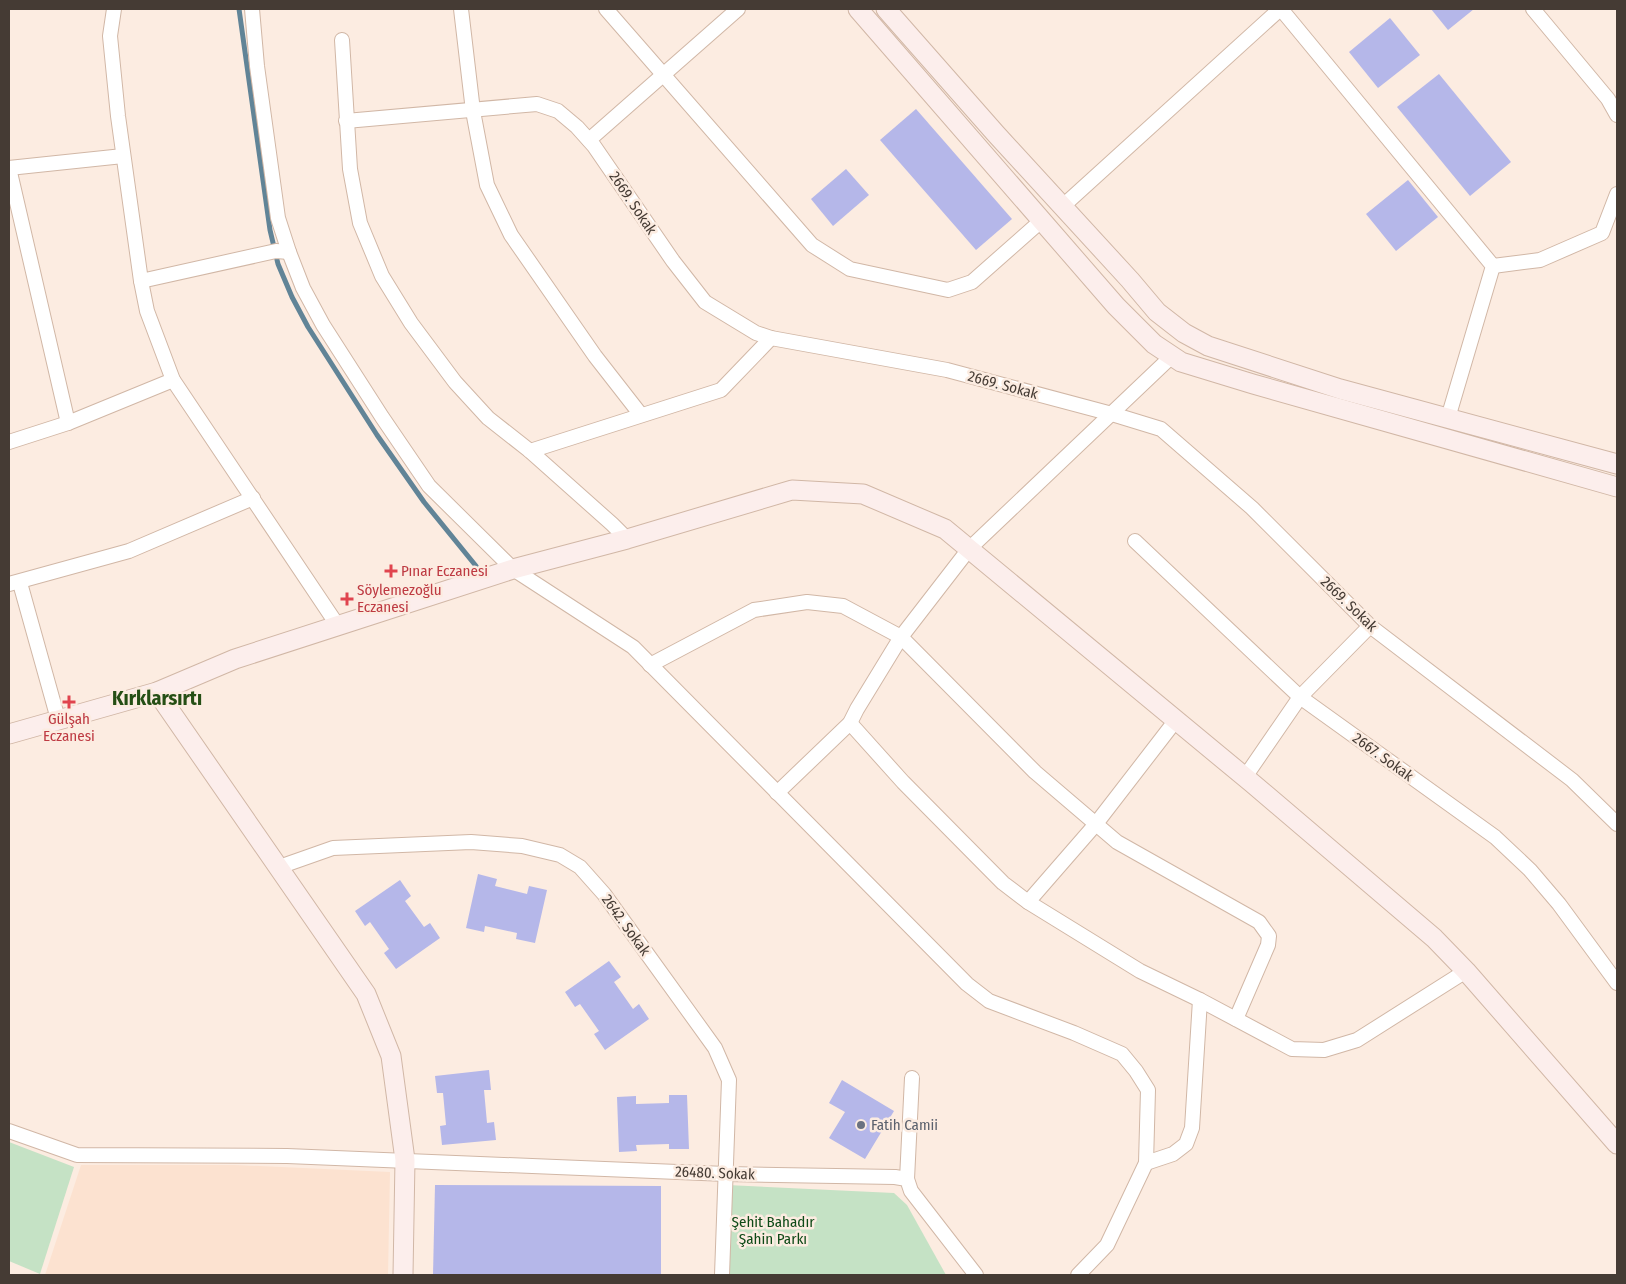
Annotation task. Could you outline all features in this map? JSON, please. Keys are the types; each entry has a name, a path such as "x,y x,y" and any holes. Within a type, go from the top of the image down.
{"street":[{"path":"114,9 110,36 123,156 147,311 173,380 338,626"},
{"path":"252,9 257,66 278,218 289,252 303,288 323,325 429,486 513,569 632,646 967,984 989,1001 1074,1033 1122,1054 1136,1071 1148,1090 1146,1163 1107,1245 1078,1275"},
{"path":"461,9 473,111 487,185 511,235 595,356 640,415"},
{"path":"606,9 812,245 850,269 948,290 972,282 1041,221"},
{"path":"589,140 738,9"},
{"path":"858,9 1116,306 1154,344 1181,362 1617,487"},
{"path":"886,9 1157,312 1184,333 1208,346 1340,388 1617,464"},
{"path":"1063,206 1280,9 1493,266"},
{"path":"1533,9 1608,99 1617,115"},
{"path":"342,40 350,169 360,222 382,276 411,323 455,382 488,418 530,451 627,539"},
{"name":"2669. Sokak","path":"346,120 473,111 537,104 558,110 589,140 673,261 705,302 756,333 771,338 947,370 1161,429 1252,508 1370,626 1572,780 1617,824"},
{"path":"68,423 9,168 123,156"},
{"path":"1493,266 1540,260 1602,233 1617,194"},
{"path":"141,282 276,251 289,252"},
{"path":"1448,418 1493,266"},
{"path":"530,451 721,390 771,338"},
{"path":"777,792 850,723 901,638 969,549 1172,356"},
{"path":"9,442 68,423 173,380"},
{"path":"9,734 158,692 235,659 513,569 627,539 792,490 862,494 945,529 1245,777 1434,938 1466,971 1617,1144"},
{"path":"58,719 14,584 129,552 253,498"},
{"name":"2667. Sokak","path":"1135,541 1300,697 1496,837 1530,870 1559,904 1617,983"},
{"path":"650,664 754,610 807,602 843,606 901,638 1035,772 1095,825 1117,842 1259,922 1269,936 1268,945 1236,1019"},
{"path":"1245,777 1300,697 1370,626"},
{"path":"158,692 366,994 391,1056 405,1160 403,1275"},
{"path":"1028,902 1095,825 1176,720"},
{"path":"850,723 903,782 1003,882 1028,902 1140,971 1292,1048 1324,1050 1357,1040 1466,971"},
{"name":"2642. Sokak","path":"278,867 333,848 471,842 522,846 560,855 580,867 604,894 715,1048 729,1080 722,1275"},
{"path":"1146,1163 1173,1154 1186,1144 1192,1128 1200,1000"},
{"path":"912,1078 907,1179 911,1191 976,1275"},
{"name":"26480. Sokak","path":"9,1130 77,1155 287,1156 726,1174 895,1177 907,1179"}],"shaded area":[{"path":"81,1165 235,1165 390,1172 388,1275 45,1275"}],"green space":[{"path":"9,1142 74,1167 40,1274 9,1261"},
{"name":"Şehit Bahadır Şahin Parkı","path":"727,1185 894,1193 907,1205 946,1275 728,1275"}],"building":[{"path":"1431,9 1474,9 1448,30"},
{"path":"1390,18 1420,55 1378,88 1349,52"},
{"path":"1439,74 1511,162 1470,196 1397,107"},
{"path":"916,109 1012,219 976,250 880,140"},
{"path":"846,169 869,195 833,226 811,199"},
{"path":"1408,180 1438,217 1396,251 1366,214"},
{"path":"478,874 497,879 495,886 527,894 529,886 547,890 535,943 516,939 517,933 485,926 484,932 466,928"},
{"path":"400,880 411,896 405,901 424,927 430,923 440,938 396,969 384,953 389,949 370,922 365,926 355,911"},
{"path":"609,961 621,977 614,982 633,1009 639,1004 649,1019 605,1050 594,1034 599,1031 580,1004 575,1007 565,992"},
{"path":"489,1070 491,1090 484,1090 487,1123 494,1122 496,1140 442,1145 440,1126 446,1125 443,1093 437,1093 435,1076"},
{"name":"Fatih Camii","path":"842,1080 894,1111 865,1159 829,1138 845,1112 829,1103"},
{"path":"669,1095 687,1095 689,1149 669,1149 669,1144 636,1145 637,1151 619,1152 617,1097 636,1096 636,1104 669,1103"},
{"path":"435,1185 661,1186 661,1275 433,1275"}],"waterway":[{"path":"239,9 270,230 278,264 292,297 308,327 377,435 424,502 476,566"}],"place":[{"name":"Pınar Eczanesi","path":"391,571"},
{"name":"Söylemezoğlu Eczanesi","path":"347,599"},
{"name":"Gülşah Eczanesi","path":"69,702"},
{"name":"Fatih Camii","path":"861,1125"}],"district":[{"name":"Kırklarsırtı","path":"157,698"}]}
